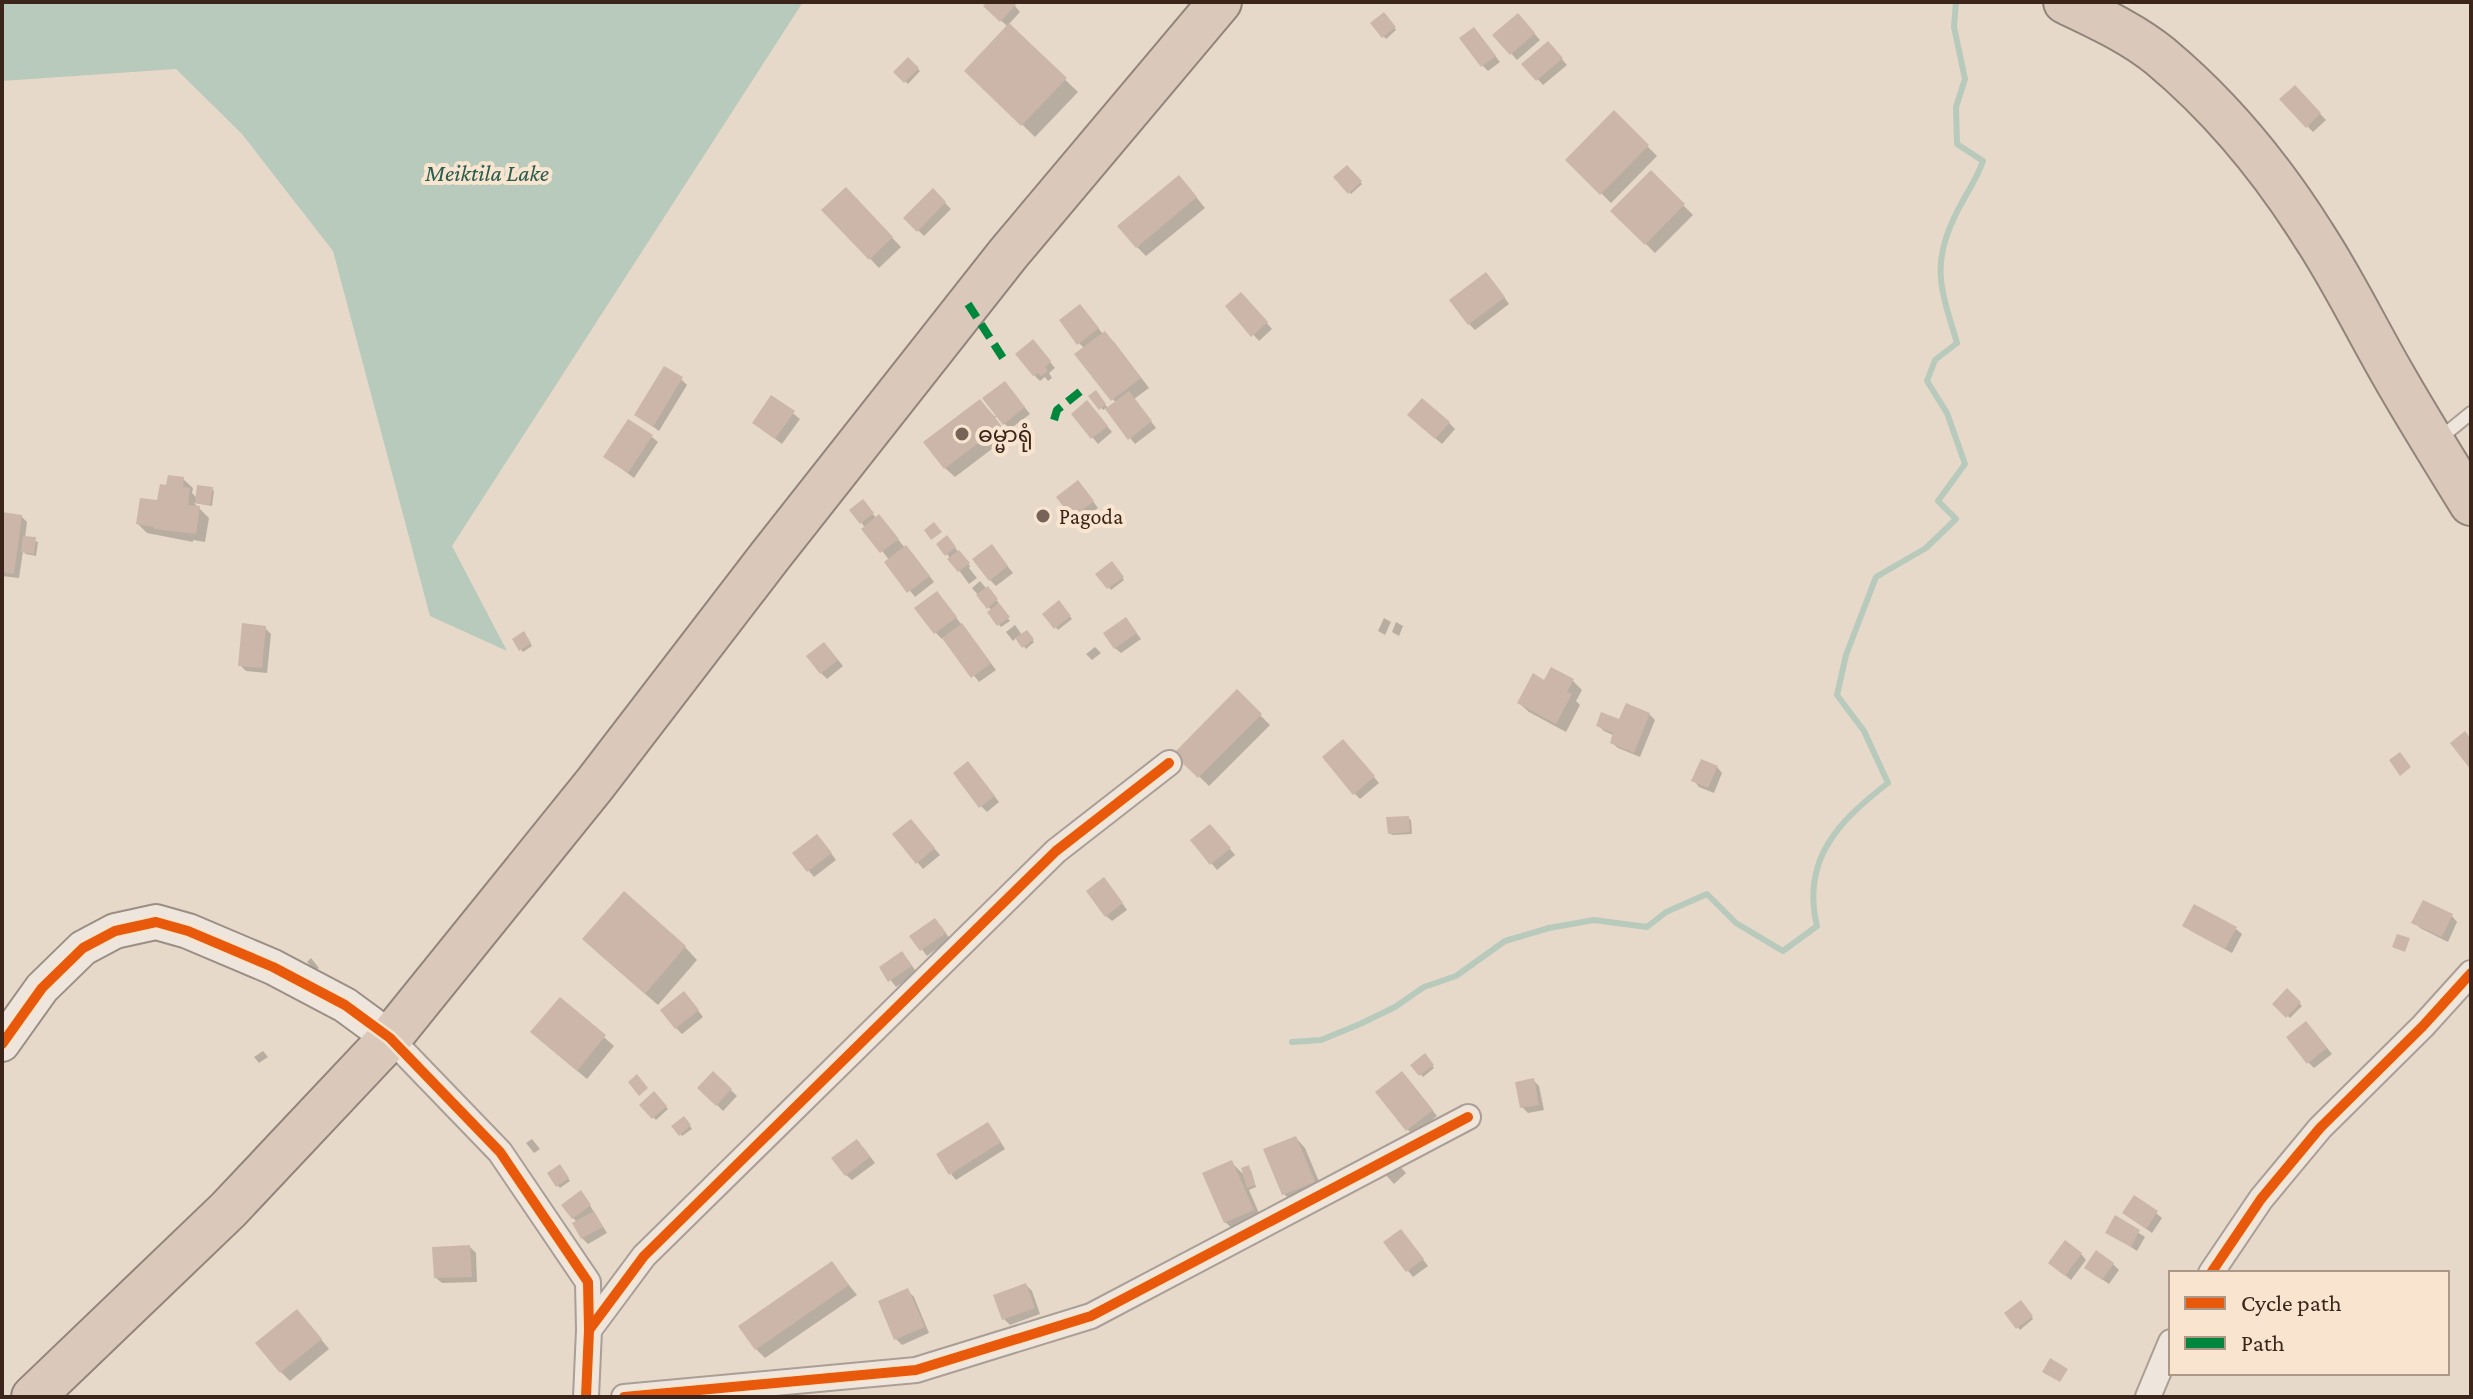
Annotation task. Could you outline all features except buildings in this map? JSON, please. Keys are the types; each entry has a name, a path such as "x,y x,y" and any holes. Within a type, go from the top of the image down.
{"highway":[{"path":"33,1397 228,1210 390,1038 585,796 992,274 1220,2"},
{"path":"2065,2 2112,24 2158,55 2200,92 2242,136 2285,191 2316,238 2471,504"}],"street":[{"path":"589,1330 644,1256 1056,851 1169,763"},
{"path":"2,1044 42,988 83,948 115,931 156,922 188,931 273,967 345,1005 390,1038 500,1152 588,1282 586,1397"},
{"path":"2212,1271 2261,1199 2320,1128 2423,1026 2471,973"},
{"path":"624,1397 750,1391 916,1370 1091,1316 1468,1117"},
{"path":"2148,1397 2169,1347"}],"lane":[{"path":"2434,443 2471,413"}],"water":[{"name":"Meiktila Lake","path":"2,2 803,2 452,546 507,651 430,616 333,251 242,134 176,69 2,81"}],"waterway":[{"path":"1292,1042 1321,1040 1360,1024 1395,1007 1424,987 1456,976 1505,941 1549,928 1594,920 1647,927 1666,912 1707,894 1736,923 1783,951 1817,926 1814,881 1828,844 1854,812 1888,783 1864,731 1837,695 1846,655 1876,577 1926,548 1956,519 1938,501 1965,464 1947,413 1927,381 1935,360 1957,343 1943,294 1943,250 1955,216 1983,161 1957,144 1956,107 1965,79 1954,27 1956,2"}],"marked path":[{"path":"968,304 1003,358"},
{"path":"1054,420 1057,410 1082,390"}],"cycle path":[{"path":"589,1330 644,1256 1056,851 1169,763"},
{"path":"2,1044 42,988 83,948 115,931 156,922 188,931 273,967 345,1005 390,1038 500,1152 588,1282 586,1397"},
{"path":"2212,1271 2261,1199 2320,1128 2423,1026 2471,973"},
{"path":"624,1397 916,1370 1091,1316 1468,1117"}],"place":[{"name":"ဓမ္မာရုံ","path":"962,434"},
{"name":"Pagoda","path":"1043,516"}]}
